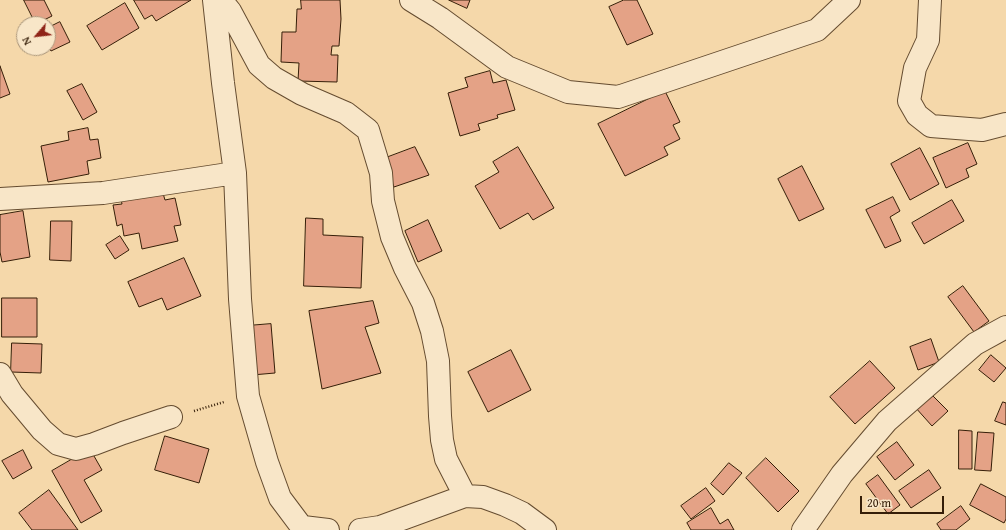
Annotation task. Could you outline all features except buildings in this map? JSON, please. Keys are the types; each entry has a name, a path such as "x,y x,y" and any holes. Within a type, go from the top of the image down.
{"street":[{"path":"214,0 235,173 240,299 248,396 267,462 280,498 303,528 328,530"},
{"path":"221,0 230,11 259,64 274,78 302,94 346,113 368,130 375,148 381,173 383,201 392,237 405,268 423,303 432,331 438,361 442,440 446,458 465,496"},
{"path":"411,0 440,18 507,67 568,92 618,97 818,30 848,0"},
{"path":"930,0 928,40 916,68 909,100 917,115 931,126 982,130 1006,124"},
{"path":"0,198 103,193 235,173"},
{"path":"803,530 842,474 887,421 974,344 1006,327"},
{"path":"0,374 12,394 42,430 58,444 76,449 171,418"},
{"path":"360,530 380,527 465,496 483,497 505,505 522,513 544,530"}],"path":[{"path":"171,418 248,396"}]}
